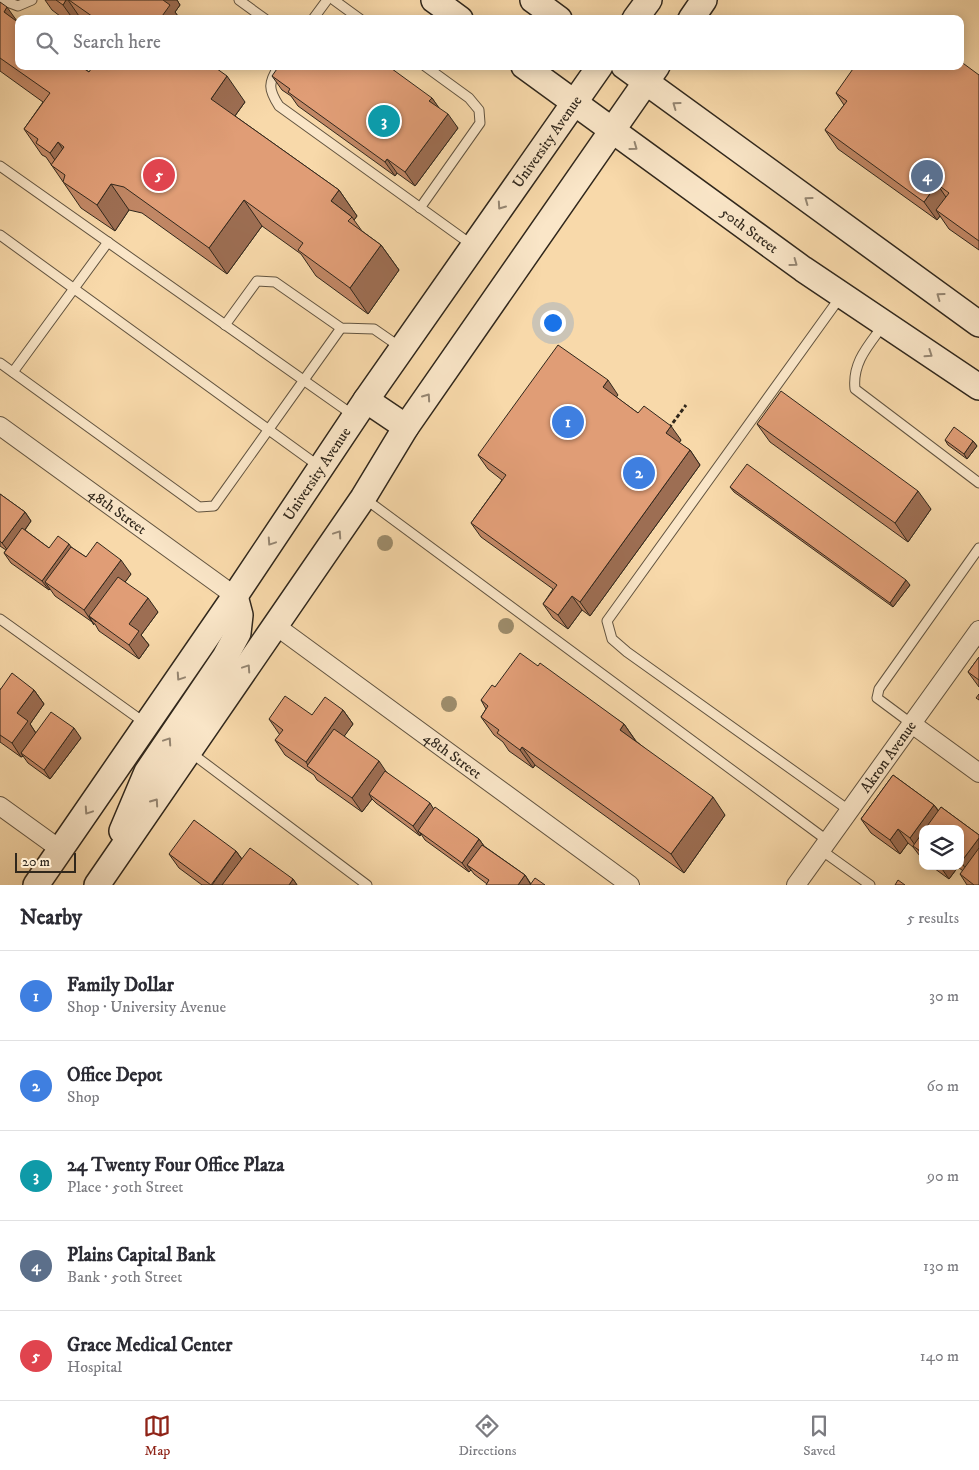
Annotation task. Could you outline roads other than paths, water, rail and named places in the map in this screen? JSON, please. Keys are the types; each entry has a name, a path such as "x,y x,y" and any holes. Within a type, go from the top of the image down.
{"main road":[{"path":"434,0 455,15"},
{"path":"532,0 553,15"},
{"path":"638,15 649,0"},
{"path":"694,15 704,0"},
{"name":"50th Street","path":"529,70 841,295 979,388"},
{"name":"University Avenue","path":"36,885 402,349 597,70"},
{"path":"638,70 651,74 979,324"},
{"path":"102,883 363,498 406,427 651,74"},
{"path":"361,409 406,427"},
{"path":"102,883 147,772 225,657 238,633 240,615 235,596"}],"street":[{"name":"48th Street","path":"0,426 235,596"},
{"name":"48th Street","path":"276,626 630,885"},
{"name":"Akron Avenue","path":"796,885 979,630"},
{"path":"912,724 979,773"},
{"path":"0,806 61,850"}],"lane":[{"path":"2,0 18,6 32,0"},
{"path":"239,0 260,15"},
{"path":"316,15 327,0"},
{"path":"334,0 355,15"},
{"path":"276,70 272,77 270,92 279,106 473,246"},
{"path":"420,208 480,123 480,110 469,98 430,70"},
{"path":"0,166 305,380 361,409"},
{"path":"0,235 321,468"},
{"path":"13,372 108,242"},
{"path":"225,325 257,280 275,282 342,328 374,329 402,349"},
{"path":"841,295 607,621 612,639 627,652 850,811"},
{"path":"884,324 858,360 854,375 855,389 979,483"},
{"path":"0,363 199,506 214,506 270,431 342,328"},
{"path":"363,498 825,845 870,885"},
{"path":"912,724 877,698 879,689 979,548"},
{"path":"0,619 147,724"},
{"path":"189,752 367,885"}],"place":[{"name":"24 Twenty Four Office Plaza","path":"384,121"},
{"name":"Grace Medical Center","path":"159,175"},
{"name":"Plains Capital Bank","path":"927,176"},
{"name":"Family Dollar","path":"568,422"},
{"name":"Office Depot","path":"639,473"}]}
